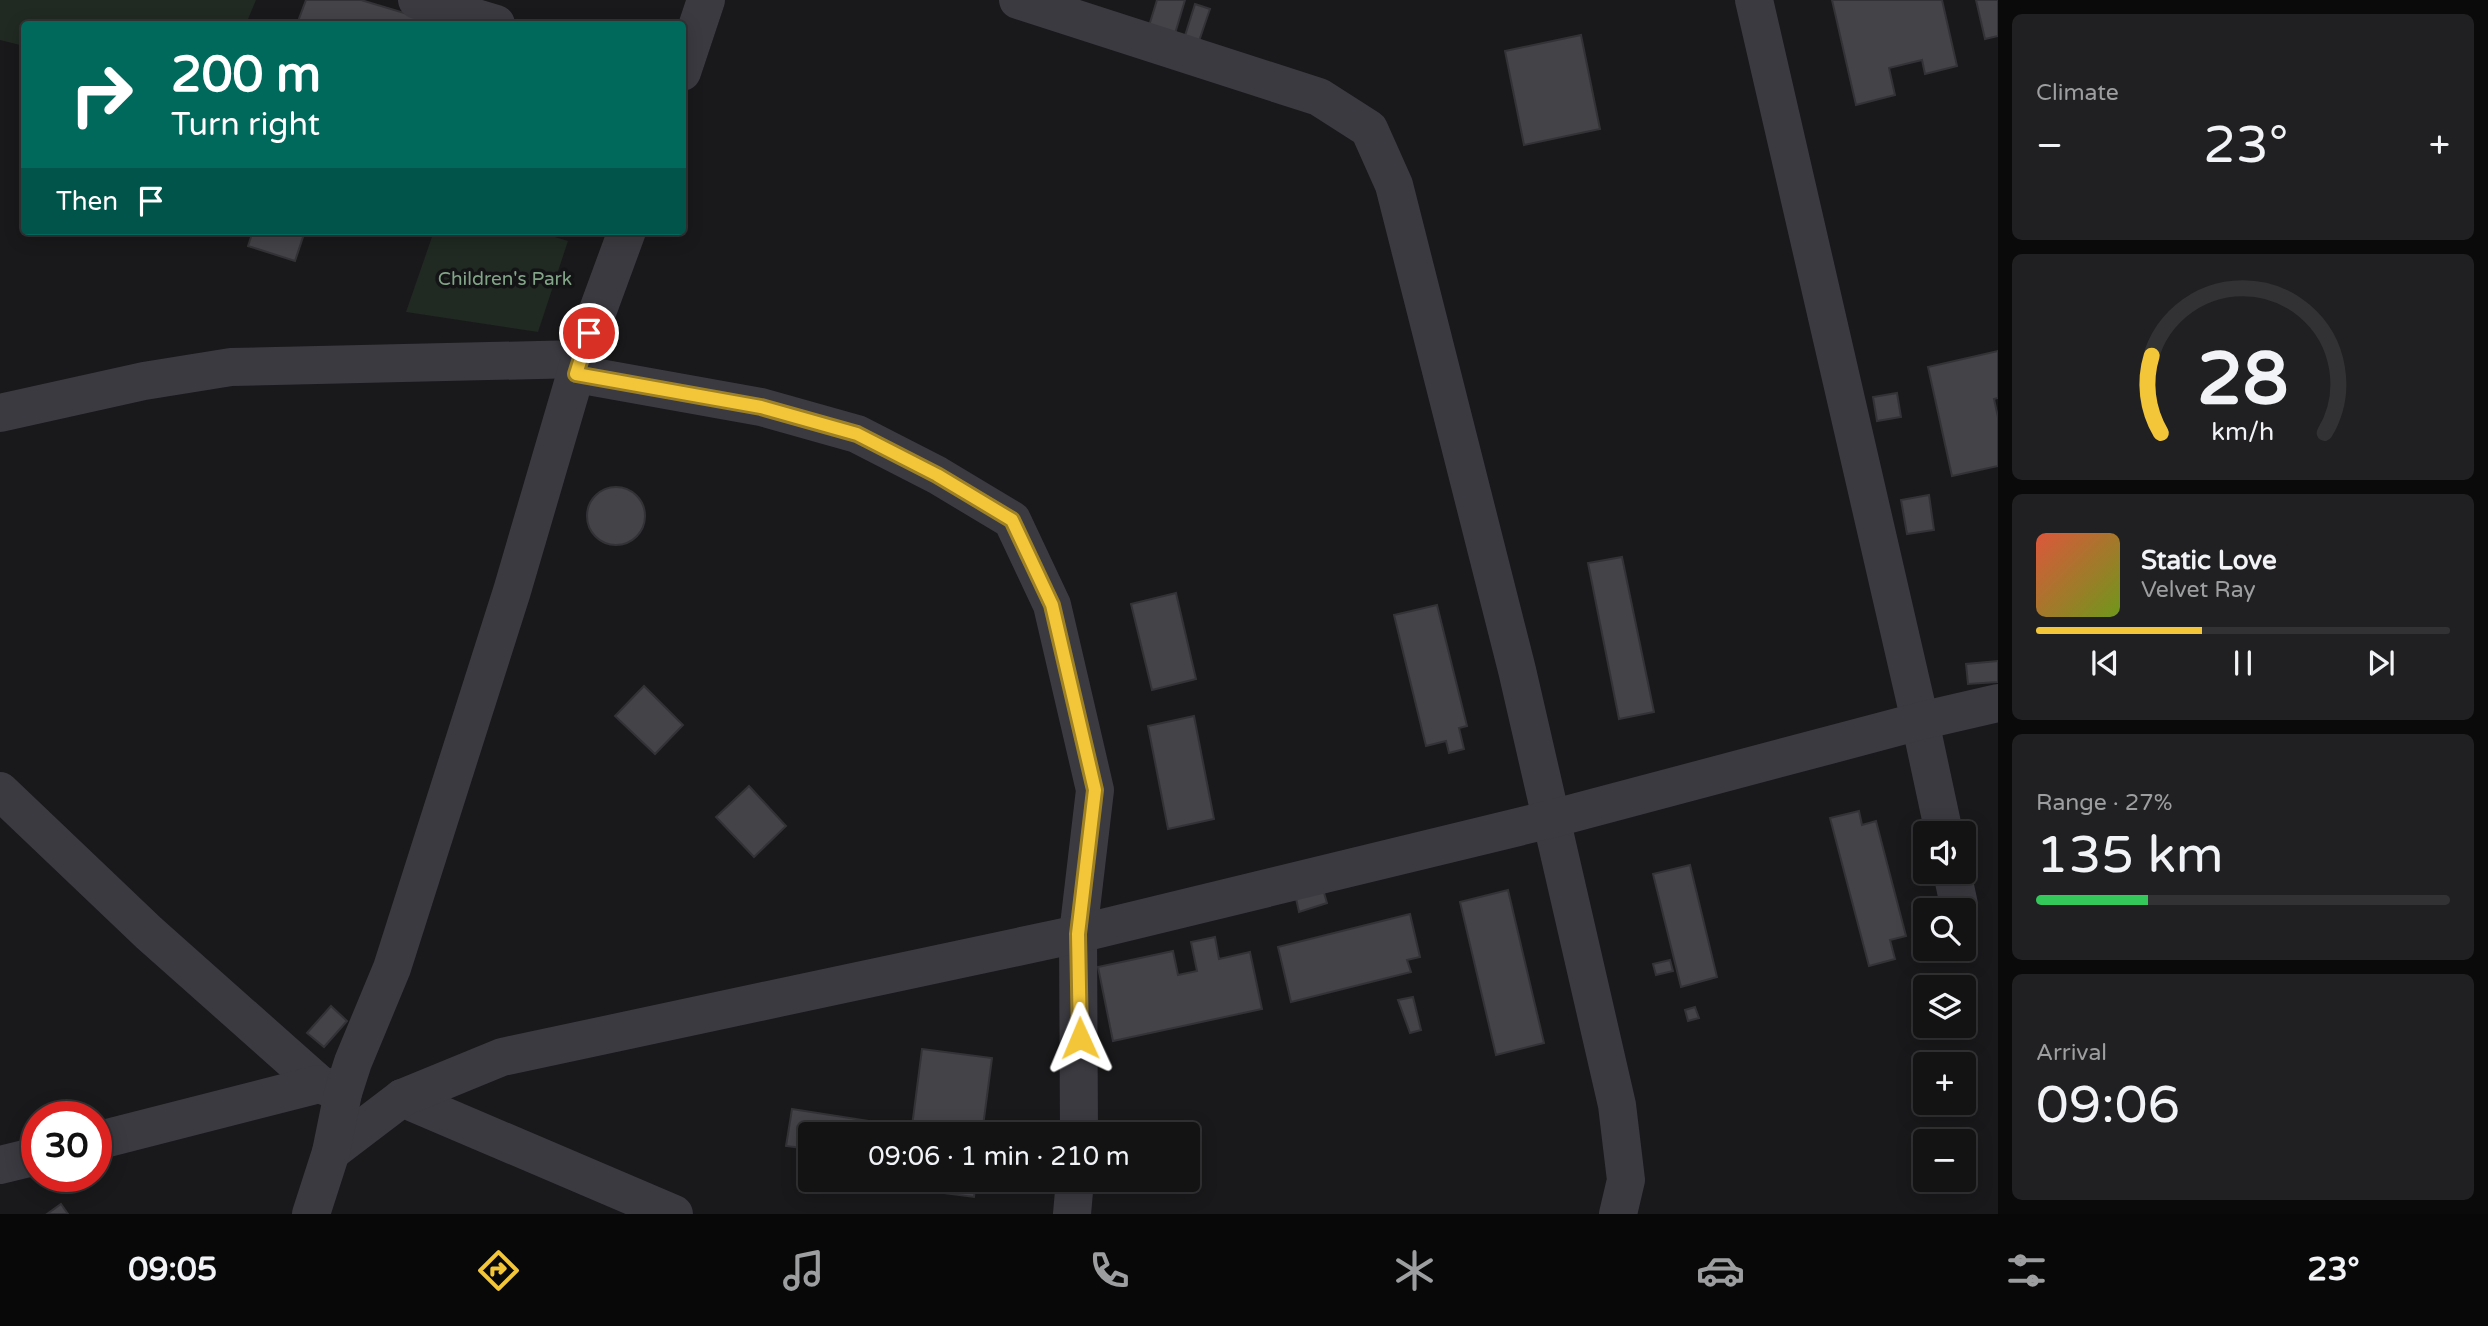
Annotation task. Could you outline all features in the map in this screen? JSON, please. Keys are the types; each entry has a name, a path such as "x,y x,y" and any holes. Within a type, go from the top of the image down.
{"street":[{"path":"417,0 485,21"},
{"path":"686,60 706,0"},
{"path":"1018,0 1319,97 1369,130 1394,185 1514,657 1616,1105 1626,1180 1618,1214"},
{"path":"1754,0 1941,821"},
{"path":"112,1137 331,1088 353,1062 392,968 512,591 578,366 626,235"},
{"path":"0,413 144,381 231,368 578,366 761,407 857,434 937,475 1012,520 1052,605 1095,790 1078,934 1079,1122"},
{"path":"331,1152 402,1098 502,1056 1078,934 1550,819 1920,721 1998,703"},
{"path":"0,791 149,933 331,1088 331,1152 311,1214"},
{"path":"402,1098 674,1214"},
{"path":"0,1166 21,1160"},
{"path":"1072,1214 1074,1192"}],"green space":[{"path":"0,0 256,0 247,21 21,21 21,45 0,40"},
{"name":"Children's Park","path":"433,235 548,235 568,241 538,332 406,312"}],"building":[{"path":"306,0 361,0 431,21 298,21"},
{"path":"1157,0 1185,0 1174,37 1148,29"},
{"path":"1832,0 1942,0 1957,66 1925,74 1922,60 1889,68 1895,95 1856,105"},
{"path":"1976,0 1998,0 1998,36 1985,39"},
{"path":"1195,4 1210,9 1198,44 1184,39"},
{"path":"1581,35 1600,129 1524,145 1505,51"},
{"path":"252,235 304,235 295,261 248,246"},
{"path":"1998,351 1998,398 1994,399 1998,417 1998,466 1952,476 1928,367"},
{"path":"1897,393 1901,417 1877,421 1873,397"},
{"path":"616,487 627,489 640,500 645,516 643,527 632,540 616,545 605,543 592,532 587,516 589,505 600,492"},
{"path":"1929,495 1934,530 1907,534 1901,500"},
{"path":"1622,557 1654,712 1619,719 1588,563"},
{"path":"1176,593 1196,679 1152,690 1131,604"},
{"path":"1437,605 1467,726 1459,728 1464,749 1449,753 1446,741 1426,746 1394,615"},
{"path":"1998,661 1998,682 1968,684 1966,664"},
{"path":"644,686 683,725 655,754 615,716"},
{"path":"1194,716 1214,819 1168,829 1148,726"},
{"path":"749,786 786,826 754,857 716,817"},
{"path":"1859,811 1862,825 1876,821 1906,936 1890,940 1895,959 1869,966 1830,818"},
{"path":"1690,865 1717,977 1681,987 1653,874"},
{"path":"1322,886 1327,903 1299,912 1295,894"},
{"path":"1508,890 1544,1043 1496,1055 1460,902"},
{"path":"1410,914 1420,957 1407,960 1411,972 1291,1002 1278,947"},
{"path":"1215,937 1219,959 1250,952 1262,1009 1113,1041 1098,967 1173,951 1178,975 1197,971 1191,942"},
{"path":"1670,960 1673,971 1656,975 1653,964"},
{"path":"1413,997 1421,1030 1410,1033 1398,1000"},
{"path":"331,1006 347,1021 324,1047 307,1033"},
{"path":"1695,1007 1699,1018 1688,1021 1685,1010"},
{"path":"922,1049 992,1058 984,1122 913,1122"},
{"path":"792,1109 876,1122 798,1122 798,1148 786,1146"},
{"path":"935,1192 975,1192 974,1197"},
{"path":"61,1204 68,1214 47,1214"}],"route":[{"path":"589,333 576,374 761,407 857,434 937,475 1012,520 1052,605 1095,790 1078,934 1080,1038"}]}
